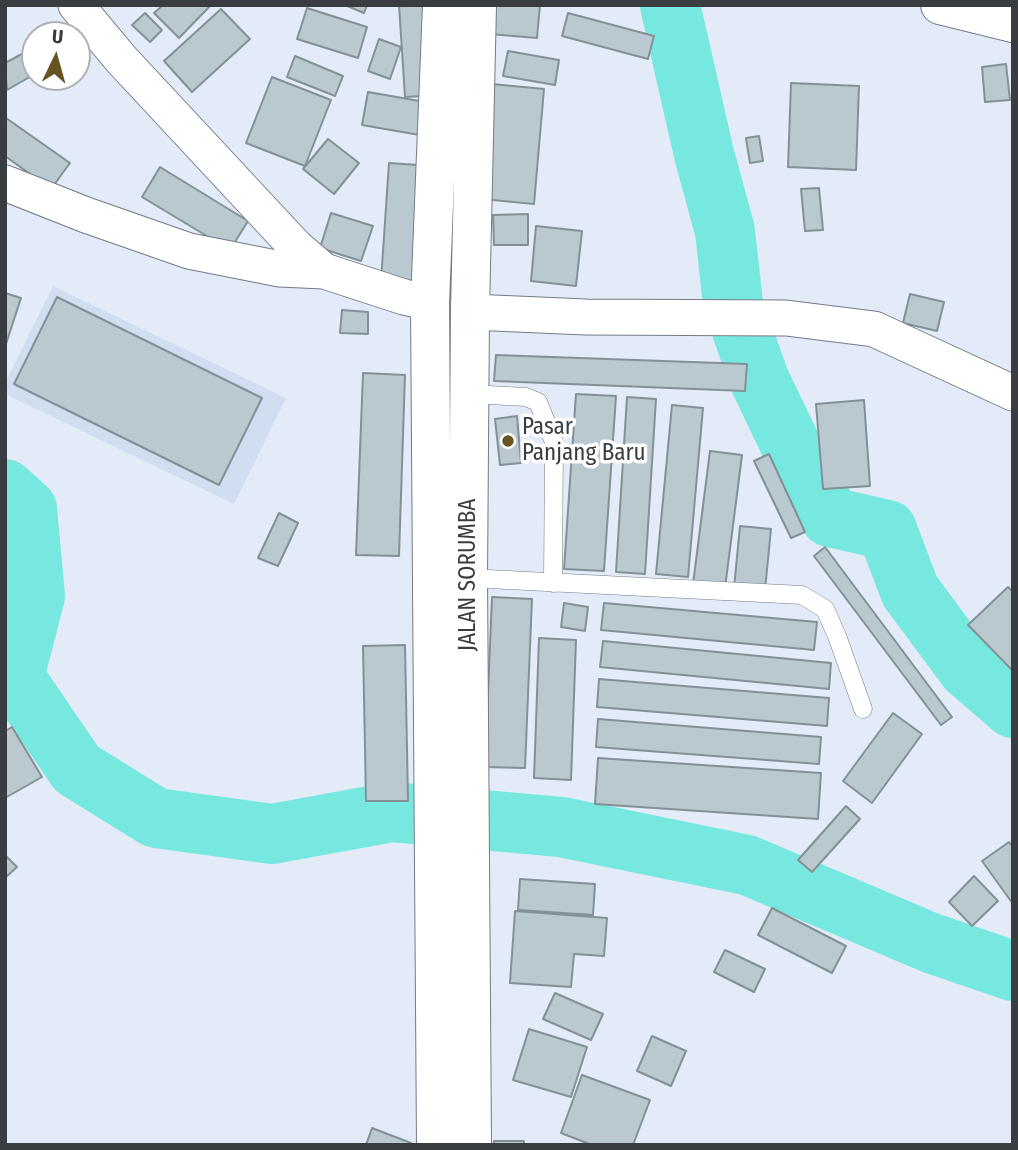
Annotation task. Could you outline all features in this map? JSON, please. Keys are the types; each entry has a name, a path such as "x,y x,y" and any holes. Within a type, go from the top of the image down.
{"street":[{"path":"76,5 121,60 296,247 324,271"},
{"path":"442,5 430,303 431,546 451,788"},
{"name":"JALAN SORUMBA","path":"472,1145 451,788 468,563 477,5"},
{"path":"940,5 1013,23"},
{"path":"5,183 189,251 280,269 324,271 430,303"},
{"path":"470,312 586,317 786,318 874,329 1013,393"},
{"path":"431,546 468,563"},
{"path":"436,1145 452,834"}],"lane":[{"path":"470,394 526,397 538,402 554,442 553,583"},
{"path":"468,563 553,583 802,595 825,609 863,709"}],"shaded area":[{"path":"53,286 286,398 234,504 5,394 5,383"}],"building":[{"path":"163,5 211,5 179,38 154,13"},
{"path":"345,5 367,5 364,13"},
{"path":"399,5 432,5 438,95 405,97"},
{"path":"492,5 540,5 537,38 489,34"},
{"path":"307,8 367,27 358,58 297,39"},
{"path":"221,9 250,39 192,92 164,61"},
{"path":"145,13 162,30 150,42 132,25"},
{"path":"568,13 654,36 648,59 562,36"},
{"path":"379,39 401,47 390,79 368,71"},
{"path":"508,51 559,60 555,85 503,76"},
{"path":"21,54 21,82 7,90 5,63"},
{"path":"295,56 343,76 335,96 287,77"},
{"path":"1006,64 1010,100 985,102 982,67"},
{"path":"272,77 331,100 305,166 246,143"},
{"path":"791,83 859,86 856,170 788,167"},
{"path":"492,84 544,89 534,204 482,199"},
{"path":"368,92 437,104 431,137 362,125"},
{"path":"6,118 70,163 51,189 5,156"},
{"path":"759,136 763,161 750,163 746,138"},
{"path":"328,139 359,163 334,194 303,169"},
{"path":"389,163 433,166 425,284 381,281"},
{"path":"160,167 248,221 230,250 142,197"},
{"path":"819,188 823,230 805,231 801,189"},
{"path":"331,213 373,226 361,261 320,248"},
{"path":"528,214 528,245 494,245 493,215"},
{"path":"536,226 582,231 576,286 531,281"},
{"path":"5,293 21,298 5,347"},
{"path":"910,294 944,302 937,331 903,323"},
{"path":"57,297 262,398 219,485 14,384"},
{"path":"342,310 368,312 368,334 340,333"},
{"path":"496,355 747,364 745,391 494,381"},
{"path":"363,373 405,375 399,556 356,555"},
{"path":"576,394 616,396 604,571 564,569"},
{"path":"627,397 656,399 645,574 616,572"},
{"path":"864,400 870,486 823,489 816,404"},
{"path":"672,405 703,408 688,577 656,574"},
{"name":"Pasar Panjang Baru","path":"517,416 521,463 500,465 495,419"},
{"path":"710,451 742,455 725,588 693,584"},
{"path":"769,454 805,532 791,538 754,461"},
{"path":"279,513 298,523 278,566 258,558"},
{"path":"740,526 771,529 765,590 734,588"},
{"path":"825,547 952,717 941,725 814,556"},
{"path":"1008,587 1013,592 1013,671 968,625"},
{"path":"492,597 532,599 525,768 485,767"},
{"path":"564,603 588,607 585,631 561,627"},
{"path":"604,603 817,622 814,650 601,630"},
{"path":"539,638 576,640 571,780 534,778"},
{"path":"603,641 831,663 829,689 600,667"},
{"path":"405,645 408,801 366,801 363,646"},
{"path":"599,679 829,698 827,726 597,707"},
{"path":"893,713 922,734 872,803 843,781"},
{"path":"598,719 821,737 819,764 596,747"},
{"path":"12,727 42,777 5,798 5,731"},
{"path":"598,758 821,773 818,819 595,804"},
{"path":"846,806 860,819 812,872 798,860"},
{"path":"1009,842 1013,847 1013,904 982,861"},
{"path":"5,855 17,867 5,878"},
{"path":"974,876 998,901 972,926 949,902"},
{"path":"520,879 595,884 593,915 518,910"},
{"path":"772,908 846,946 832,973 758,935"},
{"path":"515,911 607,918 604,956 574,954 571,987 510,983"},
{"path":"725,950 765,969 754,992 714,972"},
{"path":"555,993 603,1014 591,1040 543,1019"},
{"path":"529,1029 587,1047 571,1097 513,1080"},
{"path":"652,1036 686,1051 671,1086 637,1071"},
{"path":"582,1075 650,1100 633,1145 592,1145 561,1133"},
{"path":"372,1128 411,1143 366,1145"},
{"path":"494,1141 524,1141 524,1145 494,1145"}],"waterway":[{"path":"670,5 704,154 725,231 733,304 759,379 792,448 830,517 887,530 910,591 968,669 1013,708"},
{"path":"5,489 27,509 35,596 14,677 77,769 156,818 272,834 392,812 561,827 747,865 931,943 1013,971"}],"place":[{"name":"Pasar Panjang Baru","path":"508,441"}]}
